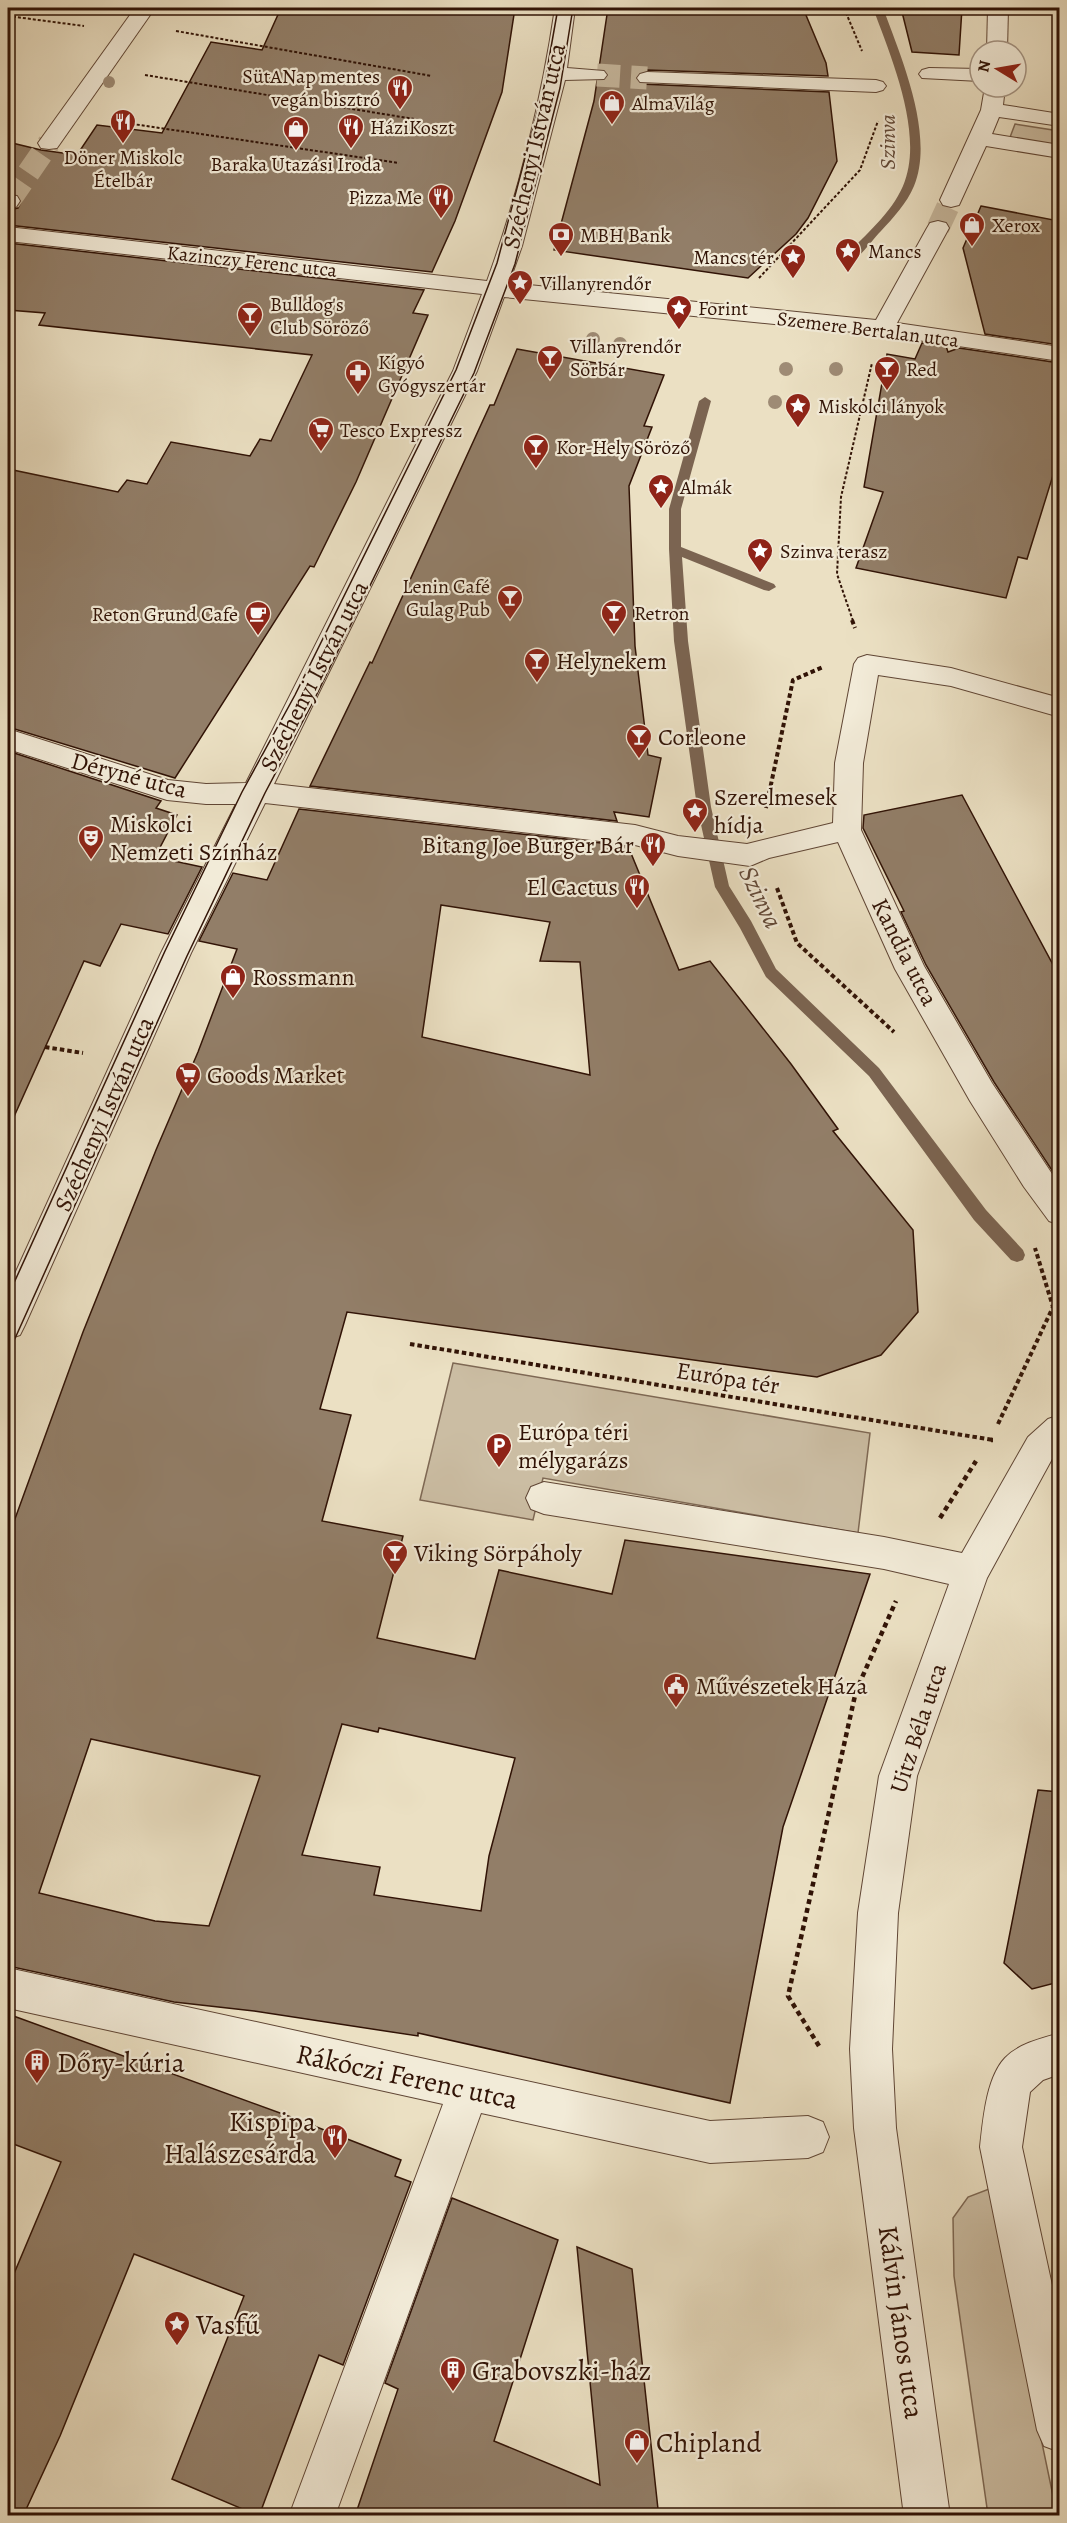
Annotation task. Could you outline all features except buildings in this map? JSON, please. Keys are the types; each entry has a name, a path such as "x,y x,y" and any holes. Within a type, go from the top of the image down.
{"street":[{"name":"Széchenyi István utca","path":"8,1325 176,953 254,793 305,698 460,382 506,264 556,74 565,8"},
{"path":"997,39 998,8"},
{"path":"49,143 136,21"},
{"path":"556,74 597,75"},
{"path":"929,74 968,75"},
{"path":"647,78 876,86"},
{"path":"951,200 992,110 993,99"},
{"path":"992,110 1059,120"},
{"path":"979,138 1059,152"},
{"path":"883,328 938,228"},
{"name":"Kazinczy Ferenc utca","path":"8,234 496,289"},
{"name":"Szemere Bertalan utca","path":"496,289 883,328 1059,354"},
{"path":"867,664 951,677 1059,708"},
{"name":"Kandia utca","path":"867,664 849,763 847,830 910,969 981,1092 1059,1212"},
{"name":"Déryné utca","path":"8,739 167,790 206,794 254,793 636,835 678,846 756,852"},
{"path":"756,852 847,830"},
{"name":"Uitz Béla utca","path":"875,2128 871,2049 878,1913 898,1776 971,1572 1050,1439"},
{"path":"544,1498 915,1558 971,1572"},
{"name":"Rákóczi Ferenc utca","path":"8,1988 710,2142 808,2137"},
{"path":"1059,2053 1040,2059 1015,2076 1005,2114 1001,2147 1059,2430"},
{"path":"312,2516 469,2089"},
{"name":"Kálvin János utca","path":"875,2128 927,2516"}],"path":[{"path":"739,314 742,296 860,170 878,120 876,86 844,8"},
{"path":"8,16 136,21 432,76"},
{"path":"103,68 420,120"},
{"path":"69,114 399,163"},
{"path":"883,328 878,339 841,497 837,574 867,664 826,666 793,680 756,852 797,943 899,1036"},
{"path":"984,1450 1053,1307 1033,1239"},
{"name":"Európa tér","path":"410,1344 990,1440 1050,1439"},
{"path":"823,2052 788,1996 856,1691 915,1558 978,1460"}],"shaded area":[{"path":"1015,124 1059,131 1059,148 1009,140"},
{"path":"453,1363 870,1433 858,1533 543,1478 533,1520 420,1500"},
{"path":"989,2189 1057,2515 988,2515 954,2276 953,2218 968,2197"}],"waterway":[{"name":"Szinva","path":"848,259 898,204 909,185 914,166 915,144 907,95 878,8"},
{"name":"Szinva","path":"675,549 675,509 705,401"},
{"path":"675,549 769,587"},
{"name":"Szinva","path":"675,549 681,641 704,807 722,887 746,925 771,973 874,1072 980,1215 1017,1255"}],"tunnel":[{"path":"597,75 647,78"},
{"path":"9,201 49,143"},
{"path":"938,228 951,200"}],"tram line":[{"path":"8,1296 165,951 242,792 295,695 456,370 497,263 544,87 558,8"},
{"path":"8,1354 187,956 265,793 314,700 474,373 515,264 560,88 573,8"}],"place":[{"name":"SütANap mentes vegán bisztró","path":"400,111"},
{"name":"AlmaVilág","path":"612,126"},
{"name":"Döner Miskolc Ételbár","path":"123,145"},
{"name":"HáziKoszt","path":"351,150"},
{"name":"Baraka Utazási Iroda","path":"296,152"},
{"name":"Pizza Me","path":"441,220"},
{"name":"Xerox","path":"972,248"},
{"name":"MBH Bank","path":"561,258"},
{"name":"Mancs","path":"848,274"},
{"name":"Mancs tér","path":"793,280"},
{"name":"Villanyrendőr","path":"520,306"},
{"name":"Forint","path":"679,331"},
{"name":"Bulldog's Club Söröző","path":"250,338"},
{"name":"Villanyrendőr Sörbár","path":"550,381"},
{"name":"Red","path":"887,392"},
{"name":"Kígyó Gyógyszertár","path":"358,396"},
{"name":"Miskolci lányok","path":"798,429"},
{"name":"Tesco Expressz","path":"321,453"},
{"name":"Kor-Hely Söröző","path":"536,470"},
{"name":"Almák","path":"661,510"},
{"name":"Szinva terasz","path":"760,574"},
{"name":"Lenin Café Gulag Pub","path":"510,621"},
{"name":"Retron","path":"614,636"},
{"name":"Reton Grund Cafe","path":"258,637"},
{"name":"Helynekem","path":"537,684"},
{"name":"Corleone","path":"639,760"},
{"name":"Szerelmesek hídja","path":"695,834"},
{"name":"Miskolci Nemzeti Színház","path":"91,861"},
{"name":"Bitang Joe Burger Bár","path":"653,868"},
{"name":"El Cactus","path":"637,910"},
{"name":"Rossmann","path":"233,1000"},
{"name":"Goods Market","path":"188,1098"},
{"name":"Európa téri mélygarázs","path":"499,1469"},
{"name":"Viking Sörpáholy","path":"395,1576"},
{"name":"Művészetek Háza","path":"676,1709"},
{"name":"Dőry-kúria","path":"37,2085"},
{"name":"Kispipa Halászcsárda","path":"335,2160"},
{"name":"Vasfű","path":"177,2347"},
{"name":"Grabovszki-ház","path":"453,2393"},
{"name":"Chipland","path":"637,2465"}]}
